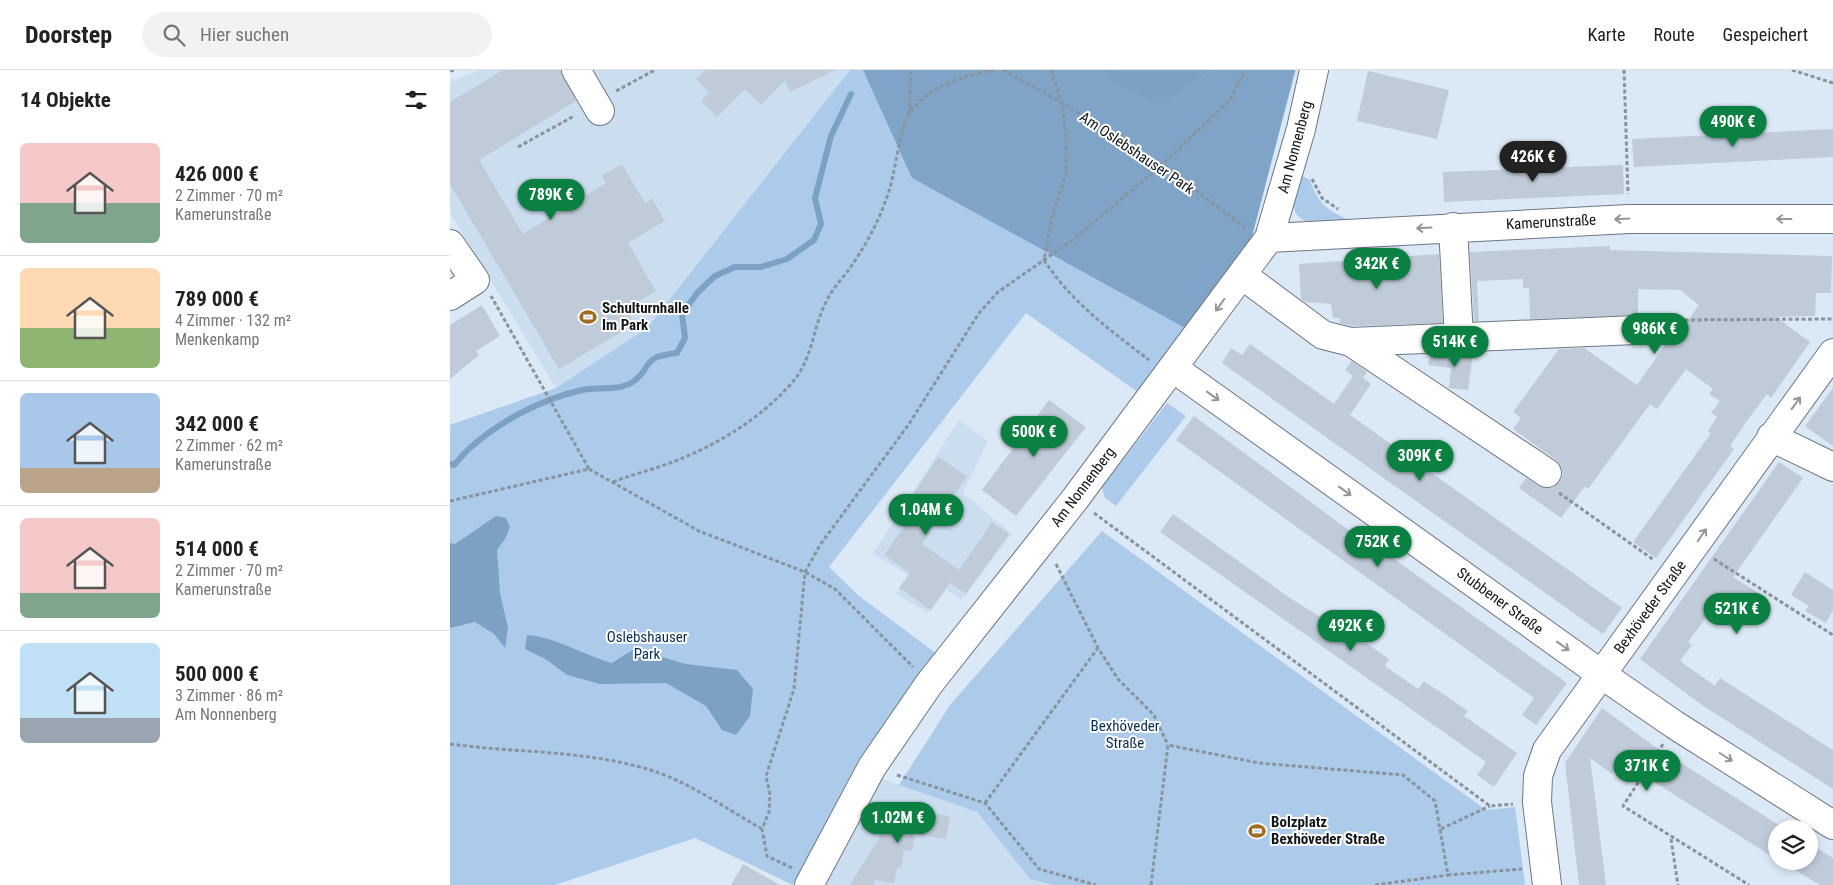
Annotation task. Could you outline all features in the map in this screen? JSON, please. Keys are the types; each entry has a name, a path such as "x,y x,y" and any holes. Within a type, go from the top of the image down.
{"street":[{"path":"576,70 600,111"},
{"name":"Am Nonnenberg","path":"811,881 872,767 929,684 1075,499 1269,238 1301,129 1314,70"},
{"name":"Kamerunstraße","path":"1269,238 1630,218 1833,219"},
{"path":"1453,227 1460,338"},
{"path":"450,244 475,280 450,296"},
{"path":"1242,275 1323,335 1351,342 1636,330"},
{"path":"1351,342 1547,473"},
{"name":"Bexhöveder Straße","path":"1546,876 1537,802 1538,776 1547,750 1833,353"},
{"name":"Stubbener Straße","path":"1173,368 1601,674 1675,725 1833,825"},
{"path":"1771,437 1833,467"}],"path":[{"path":"450,71 454,70"},
{"path":"613,482 669,463 728,435 756,415 794,380 804,366 810,352 826,301 870,238 883,208 908,115 911,70"},
{"path":"908,115 928,95 943,86 966,76 995,70"},
{"name":"Am Oslebshauser Park","path":"1003,70 1062,103 1162,165 1244,228 1269,238"},
{"path":"1051,70 1062,103 1066,135 1066,174 1051,220 1044,260 1057,281 1090,315 1153,362 1173,368"},
{"path":"811,881 767,856 762,829 769,812 770,795 766,776 794,689 805,572 820,545 909,424 978,313 998,292 1074,239 1162,165 1230,100 1245,70"},
{"path":"1624,70 1630,218"},
{"path":"1792,70 1833,83"},
{"path":"1311,176 1322,198 1335,208 1360,221 1372,231"},
{"path":"475,280 489,292 589,469 700,531 805,572 835,589 929,684"},
{"path":"1636,330 1685,320 1833,319"},
{"path":"450,501 589,469"},
{"path":"1547,473 1560,494 1674,574"},
{"path":"1075,499 1490,806"},
{"path":"1043,540 1098,648 1118,679 1154,715 1168,744 1151,885"},
{"path":"1694,546 1833,635"},
{"path":"985,803 1098,648"},
{"path":"1675,725 1623,806 1671,838 1749,885"},
{"path":"450,744 569,754 611,760 649,770 691,788 762,829"},
{"path":"1168,744 1259,763 1403,775 1435,801 1448,876"},
{"path":"872,767 985,803 1039,868 1096,885"},
{"path":"1441,829 1490,806 1537,802"},
{"path":"1671,838 1678,885"},
{"path":"1375,885 1448,876 1546,876"}],"shaded area":[{"path":"480,70 850,70 647,328 556,388 450,213 450,82"},
{"path":"863,70 1104,70 1111,85 1153,102 1168,102 1211,70 1295,70 1250,244 1187,329 912,178"},
{"path":"1104,70 1211,70 1168,102 1153,102 1111,85"},
{"path":"959,420 988,441 963,493 1012,534 961,600 946,589 928,613 896,594 908,575 873,554"},
{"path":"496,516 506,518 510,527 505,539 497,550 500,593 508,628 505,648 494,634 475,622 450,628 450,543 455,544"},
{"path":"527,635 548,639 612,663 634,649 686,664 737,670 753,689 750,716 736,735 722,730 706,706 666,683 600,684 567,675 547,660 525,649"},
{"path":"880,778 977,812 1030,879 1053,885 825,885"}],"green space":[{"name":"Oslebshauser Park","path":"850,70 1296,70 1250,244 1139,393 1026,313 829,567 859,596 937,654 858,761 793,885 695,838 555,885 450,885 450,425 556,388 647,328"},
{"path":"1302,176 1310,180 1322,203 1340,216 1357,224 1330,225 1302,219 1297,214 1294,203"},
{"path":"1167,403 1186,416 1116,506 1105,498 1102,487"},
{"name":"Bexhöveder Straße","path":"1102,531 1486,810 1515,807 1525,885 1053,885 1030,879 977,812 899,785 950,705"}],"building":[{"path":"503,70 560,70 576,101 479,160 523,234 606,183 602,176 622,164 645,203 652,198 665,221 628,243 656,291 626,309 635,324 559,369 450,184 450,102"},
{"path":"705,70 835,70 790,92 785,80 761,105 745,89 717,117 701,101 709,93 696,79"},
{"path":"1368,71 1449,90 1437,139 1357,121"},
{"path":"1833,129 1833,157 1634,167 1632,139"},
{"path":"1623,165 1624,194 1444,202 1443,172"},
{"path":"1610,246 1610,250 1832,256 1831,293 1816,293 1815,316 1776,317 1810,342 1771,398 1767,394 1746,422 1730,446 1734,449 1656,558 1633,542 1711,433 1708,431 1717,417 1711,413 1720,401 1709,394 1713,389 1686,369 1657,409 1650,404 1588,489 1585,486 1561,518 1519,488 1526,478 1539,486 1553,487 1560,481 1563,474 1561,466 1556,460 1513,429 1521,418 1513,412 1559,349 1584,348 1637,385 1672,335 1675,338 1699,305 1680,290 1638,289 1638,315 1530,319 1529,288 1523,288 1523,279 1477,281 1479,321 1474,321 1470,252"},
{"path":"1439,254 1443,323 1353,326 1340,323 1340,318 1333,318 1331,304 1305,302 1301,299 1299,264"},
{"path":"482,305 500,336 476,351 479,355 450,379 450,325"},
{"path":"1250,344 1334,404 1353,376 1345,370 1352,361 1367,372 1363,378 1371,384 1350,415 1622,608 1603,634 1222,363 1231,348 1242,355"},
{"path":"1473,353 1468,390 1449,388 1451,368 1428,365 1430,354"},
{"path":"1833,388 1833,446 1805,426"},
{"path":"1049,400 1086,427 1016,516 982,490"},
{"path":"1194,416 1388,559 1390,556 1567,683 1536,725 1522,715 1534,698 1176,440"},
{"path":"938,457 967,476 922,544 959,570 931,610 899,588 910,573 884,555 912,516 903,510"},
{"path":"1779,462 1803,478 1733,577 1765,597 1750,620 1719,600 1688,642 1692,645 1680,661 1715,686 1720,678 1833,750 1833,789 1702,705 1640,659"},
{"path":"1173,514 1290,598 1330,623 1332,619 1389,659 1385,666 1418,689 1424,681 1468,711 1464,716 1517,753 1494,787 1477,775 1486,762 1160,532"},
{"path":"992,522 1009,534 966,594 950,583"},
{"path":"1805,572 1833,590 1833,610 1826,623 1805,611 1809,606 1791,595"},
{"path":"1602,708 1651,744 1771,820 1768,820 1768,854 1621,761 1612,774 1590,758 1606,885 1579,885 1565,763"},
{"path":"883,811 921,817 922,812 950,816 946,839 915,834 912,851 904,850 901,868 897,868 894,883 875,880 874,885 850,885 879,838"},
{"path":"1818,849 1833,858 1833,885 1820,885 1795,870 1818,870"},
{"path":"743,864 780,885 731,885"}],"waterway":[{"path":"450,464 454,465 482,438 508,420 537,405 582,390 613,388 631,383 657,357 677,353 685,338 682,314 698,292 715,276 735,267 761,267 787,259 814,240 821,224 815,198 831,136 851,94"}],"place":[{"name":"Schulturnhalle Im Park","path":"588,317"},
{"name":"Bolzplatz Bexhöveder Straße","path":"1257,831"}]}
